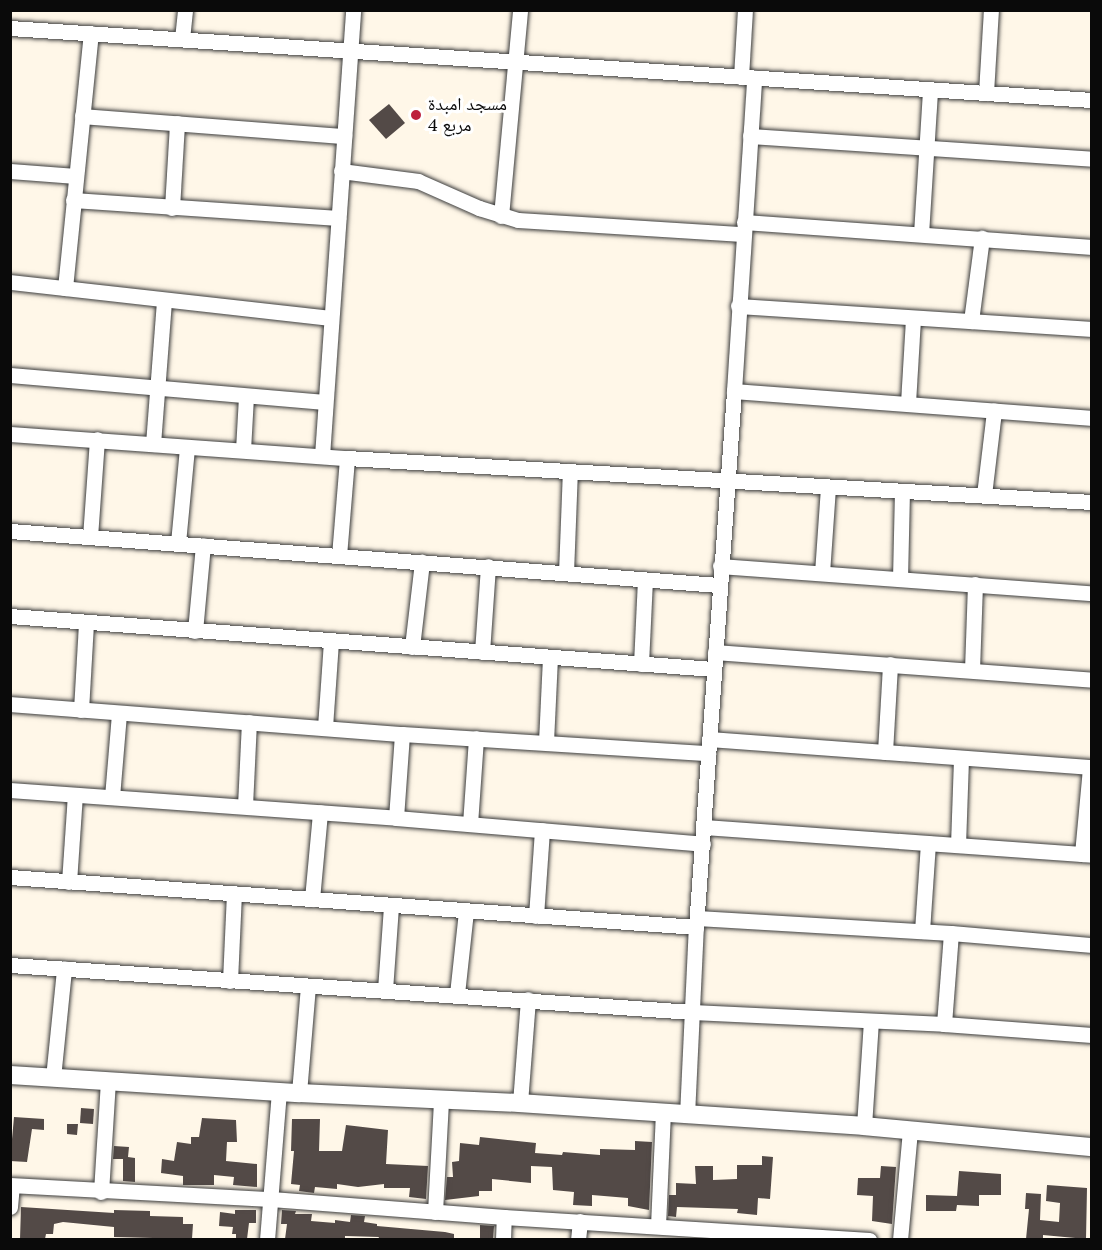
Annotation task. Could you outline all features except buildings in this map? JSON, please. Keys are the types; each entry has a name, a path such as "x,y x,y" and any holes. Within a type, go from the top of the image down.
{"street":[{"path":"182,39 185,10"},
{"path":"322,456 352,10"},
{"path":"501,216 520,10"},
{"path":"687,1115 696,922 720,566 735,392 738,306 750,136 745,10"},
{"path":"986,93 991,10"},
{"path":"10,28 1092,100"},
{"path":"64,288 91,33"},
{"path":"921,234 930,89"},
{"path":"82,116 344,136"},
{"path":"172,208 177,123"},
{"path":"750,136 1092,159"},
{"path":"10,171 76,176"},
{"path":"341,171 418,181 501,216 518,220 921,234 1092,247"},
{"path":"73,200 338,219"},
{"path":"971,321 982,238"},
{"path":"10,282 330,318"},
{"path":"153,444 164,300"},
{"path":"738,306 1092,329"},
{"path":"909,403 913,318"},
{"path":"10,375 325,402"},
{"path":"735,392 1092,418"},
{"path":"243,450 246,396"},
{"path":"984,495 994,411"},
{"path":"10,434 346,458 1092,502"},
{"path":"90,537 97,439"},
{"path":"178,543 187,447"},
{"path":"339,556 346,458"},
{"path":"566,573 570,471"},
{"path":"822,573 828,487"},
{"path":"900,579 902,491"},
{"path":"10,531 719,585"},
{"path":"195,631 203,545"},
{"path":"412,647 422,562"},
{"path":"482,652 488,566"},
{"path":"720,566 1092,593"},
{"path":"641,664 645,580"},
{"path":"972,670 975,584"},
{"path":"10,616 714,669"},
{"path":"81,710 86,622"},
{"path":"325,727 331,641"},
{"path":"715,652 1092,680"},
{"path":"546,742 550,658"},
{"path":"885,752 890,664"},
{"path":"10,704 402,734 546,742 885,752 1091,767 1087,855 704,827"},
{"path":"112,797 119,713"},
{"path":"245,806 249,722"},
{"path":"396,818 402,734"},
{"path":"470,824 476,738"},
{"path":"958,845 961,758"},
{"path":"10,790 245,806 703,844"},
{"path":"69,882 75,795"},
{"path":"312,899 320,812"},
{"path":"536,916 542,830"},
{"path":"922,931 928,843"},
{"path":"10,878 536,916 922,931 1092,945"},
{"path":"230,981 234,893"},
{"path":"385,990 391,906"},
{"path":"457,994 466,911"},
{"path":"944,1024 951,933"},
{"path":"10,965 457,994 692,1012 944,1024 1092,1035"},
{"path":"53,1078 64,969"},
{"path":"299,1093 308,986"},
{"path":"520,1103 528,999"},
{"path":"864,1126 871,1021"},
{"path":"10,1075 279,1092 520,1103 864,1126 1092,1147"},
{"path":"101,1192 108,1082"},
{"path":"267,1239 279,1092"},
{"path":"435,1212 441,1100"},
{"path":"658,1226 663,1113"},
{"path":"900,1239 910,1131"},
{"path":"10,1207 11,1186 271,1199 658,1226 733,1235 869,1239"},
{"path":"503,1239 504,1217"},
{"path":"578,1239 580,1221"}],"place":[{"name":"مسجد امبدة مربع 4","path":"416,115"}]}
